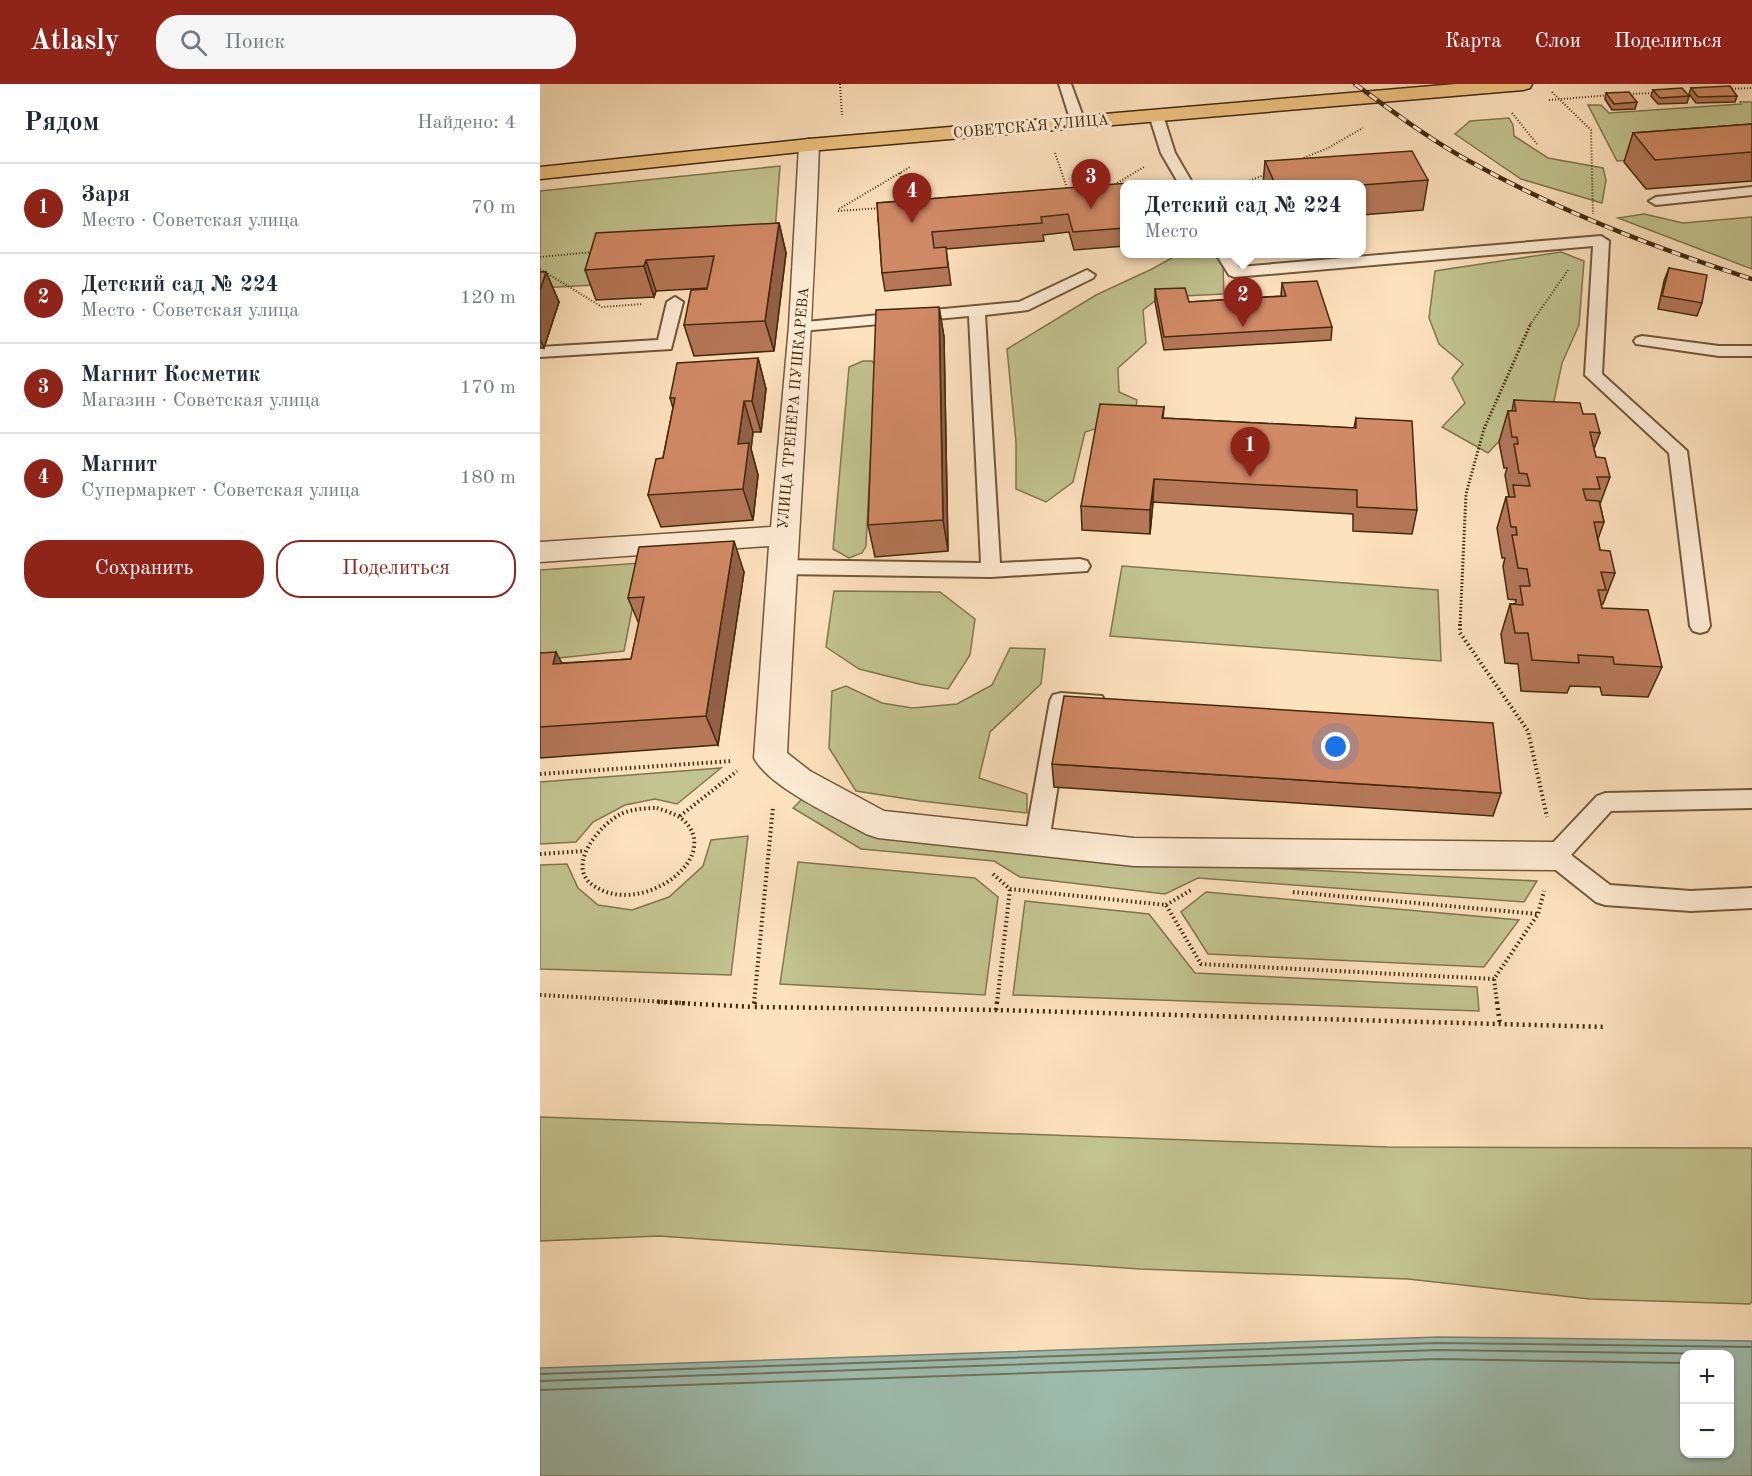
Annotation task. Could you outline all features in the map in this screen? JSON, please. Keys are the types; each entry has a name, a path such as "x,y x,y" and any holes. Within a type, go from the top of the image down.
{"main road":[{"name":"СОВЕТСКАЯ УЛИЦА","path":"540,173 808,145 1523,84"}],"street":[{"name":"УЛИЦА ТРЕНЕРА ПУШКАРЕВА","path":"540,552 782,551 801,326 808,145"},
{"path":"782,551 760,758 878,824 1134,852 1555,856"}],"lane":[{"path":"1065,84 1078,122"},
{"path":"1156,115 1168,153 1184,180"},
{"path":"1656,201 1752,191"},
{"path":"1226,258 1234,272 1601,241 1593,375 1678,451 1700,626"},
{"path":"801,326 1022,307 1087,275"},
{"path":"540,352 665,345 675,302"},
{"path":"977,311 991,570"},
{"path":"1642,341 1719,351 1752,351"},
{"path":"782,551 991,570 1080,566"},
{"path":"1037,841 1061,700 1120,704"},
{"path":"1752,799 1605,802 1555,856 1605,895 1691,901 1752,898"}],"path":[{"path":"840,84 842,117"},
{"path":"1500,1025 1494,979 1538,914 1555,856 1528,731 1460,633 1465,506 1466,494 1484,429 1526,331 1571,265 1593,220 1591,130 1557,99 1546,84"},
{"path":"1512,113 1537,144"},
{"path":"1295,162 1328,148 1364,127"},
{"path":"1053,149 1069,196"},
{"path":"1123,180 1168,153"},
{"path":"1251,180 1274,171"},
{"path":"900,173 906,206"},
{"path":"1110,188 1120,182"},
{"path":"836,211 883,208"},
{"path":"540,270 602,307 675,302"},
{"path":"540,774 760,758"},
{"path":"681,816 760,758"},
{"path":"754,1007 773,807 783,812"},
{"path":"639,808 657,808 681,816 693,830 695,844 691,859 681,873 667,885 649,894 630,897 612,896 597,889 587,879 583,866 585,851 592,836 606,824 621,814 639,808"},
{"path":"540,854 585,851"},
{"path":"991,872 1010,889 1166,905 1201,884"},
{"path":"996,1010 1010,889"},
{"path":"1282,891 1538,914"},
{"path":"1166,905 1201,964 1494,979"},
{"path":"540,995 754,1007 996,1010 1606,1027"}],"green space":[{"path":"1740,102 1752,102 1752,151 1617,161 1588,105 1601,105 1609,113 1741,104"},
{"path":"1509,118 1513,125 1514,136 1548,158 1603,168 1606,180 1602,203 1521,179 1455,134 1470,121"},
{"path":"780,166 775,231 594,285 540,288 540,191"},
{"path":"1644,214 1683,223 1752,217 1752,269 1618,218"},
{"path":"1561,252 1584,261 1579,325 1562,363 1554,401 1515,424 1488,453 1442,427 1465,403 1452,378 1463,364 1439,344 1429,318 1435,271"},
{"path":"1172,258 1221,258 1224,294 1160,297 1143,310 1146,343 1118,368 1119,392 1137,400 1135,417 1085,432 1073,482 1046,502 1016,489 1016,442 1007,349 1096,295"},
{"path":"863,361 872,361 875,365 866,546 862,553 849,558 833,549 849,367"},
{"path":"641,563 624,651 540,660 540,570"},
{"path":"1122,566 1438,590 1441,661 1110,636"},
{"path":"834,591 940,592 975,619 970,655 948,689 859,669 826,647"},
{"path":"1010,648 1045,649 1041,684 990,732 979,778 1027,794 1027,813 856,791 829,748 832,691 846,686 882,703 912,708 957,704 992,685"},
{"path":"721,768 677,804 655,799 625,805 593,822 576,842 540,844 540,782"},
{"path":"803,798 1183,864 1537,881 1524,902 1198,878 1165,894 1020,877 994,861 861,849 793,808"},
{"path":"748,836 731,975 540,969 540,865 567,864 578,888 598,905 632,910 669,897 703,866 711,840"},
{"path":"798,862 975,878 998,897 985,995 780,984"},
{"path":"1206,892 1519,920 1484,967 1208,954 1181,912"},
{"path":"1025,901 1149,914 1195,973 1477,987 1479,1011 1013,995"},
{"path":"540,1117 1387,1147 1752,1148 1752,1301 1750,1304 1590,1299 1408,1279 1140,1269 659,1236 540,1241"}],"water":[{"path":"1438,1337 1752,1341 1752,1476 540,1476 540,1368"}],"building":[{"path":"1730,86 1737,96 1698,97 1691,88"},
{"path":"1682,88 1689,96 1660,98 1653,90"},
{"path":"1629,92 1637,102 1614,104 1606,93"},
{"path":"1752,124 1752,152 1655,160 1633,133"},
{"path":"1412,151 1428,180 1366,185 1366,180 1273,180 1265,161"},
{"path":"1120,184 1120,228 1073,232 1068,214 1041,217 1042,223 932,232 934,248 946,247 948,267 882,273 877,203"},
{"path":"779,223 765,321 684,325 691,290 707,289 714,256 646,260 644,266 585,270 596,233"},
{"path":"1669,268 1707,275 1702,303 1662,296"},
{"path":"540,272 546,272 540,290"},
{"path":"1317,281 1332,327 1164,337 1155,289 1185,288 1189,302 1286,296 1282,283"},
{"path":"939,307 943,520 868,525 876,310"},
{"path":"758,358 752,401 744,401 738,444 749,443 743,489 648,495 656,459 663,458 675,398 670,398 677,363"},
{"path":"1514,400 1580,403 1583,414 1595,414 1600,433 1590,432 1596,457 1605,458 1610,477 1597,477 1600,489 1583,489 1586,500 1599,501 1604,522 1594,522 1600,550 1610,551 1615,573 1601,572 1606,590 1598,590 1602,608 1648,610 1662,667 1614,664 1613,657 1578,655 1579,663 1532,660 1528,633 1515,633 1510,604 1523,605 1520,586 1530,586 1527,569 1518,568 1512,535 1517,535 1516,527 1511,527 1506,497 1515,497 1513,485 1530,486 1527,474 1519,473 1514,444 1518,444 1517,437 1512,437 1508,411 1516,411"},
{"path":"1100,404 1164,407 1162,418 1356,428 1356,418 1412,421 1417,510 1357,507 1357,490 1154,479 1150,510 1081,506"},
{"path":"734,541 706,716 540,727 540,653 556,652 553,664 631,659 644,597 628,598 639,547"},
{"path":"1064,696 1493,723 1501,793 1052,764"}],"railway":[{"path":"1355,84 1411,124 1469,161 1537,196 1679,255 1752,279"}],"place":[{"name":"Магнит Косметик","path":"1091,209"},
{"name":"Магнит","path":"912,223"},
{"name":"Детский сад № 224","path":"1243,327"},
{"name":"Заря","path":"1250,477"}]}
